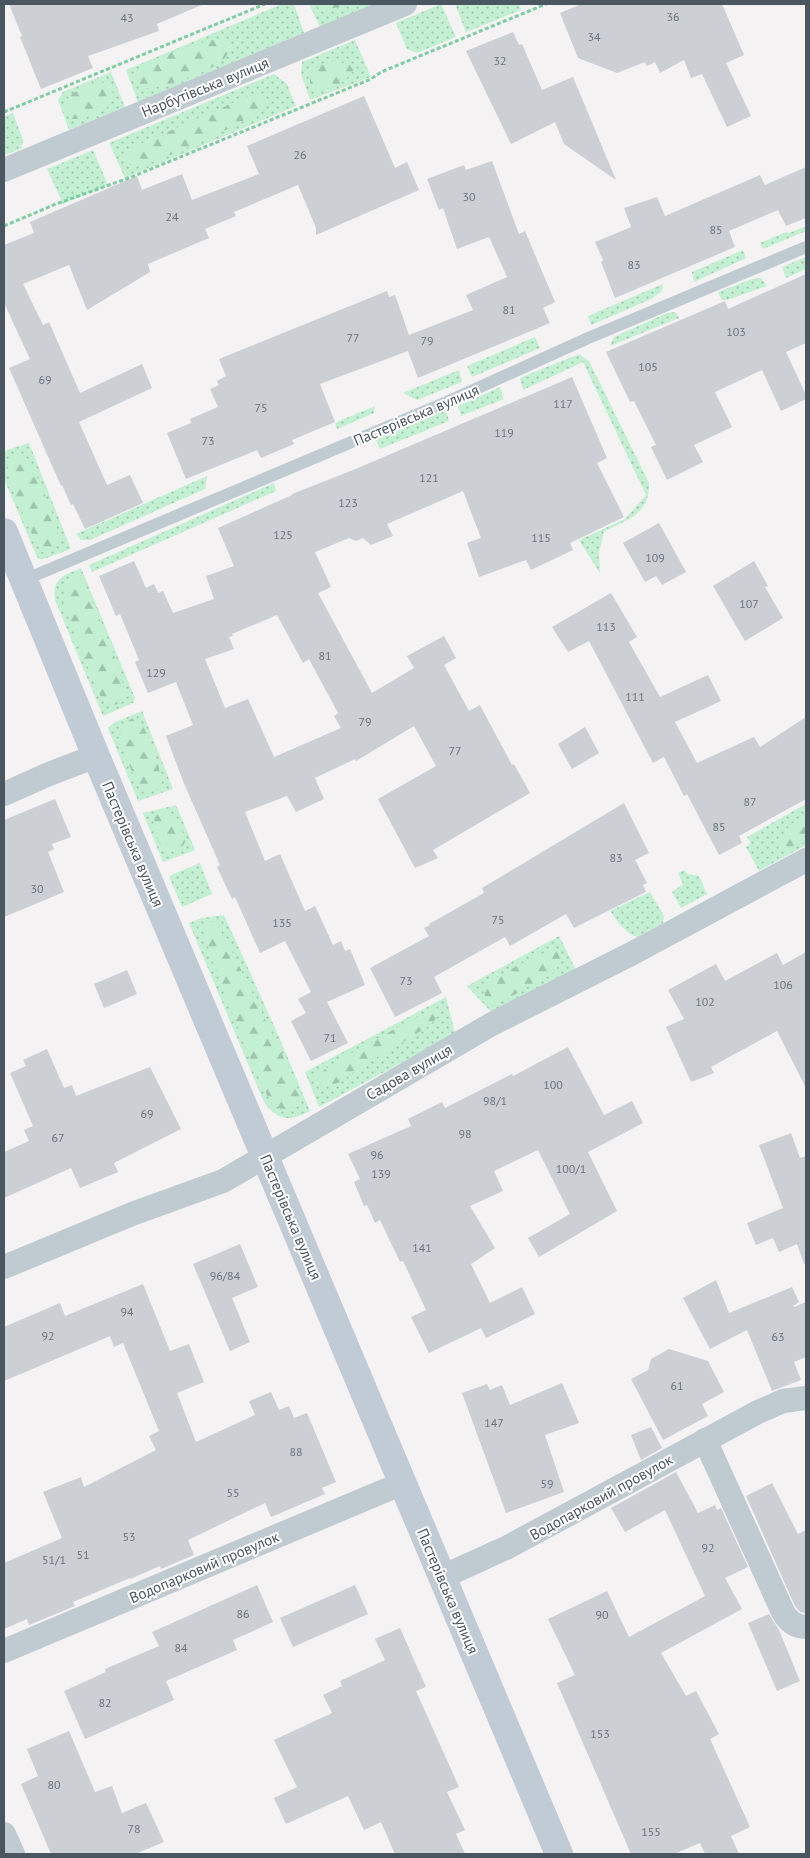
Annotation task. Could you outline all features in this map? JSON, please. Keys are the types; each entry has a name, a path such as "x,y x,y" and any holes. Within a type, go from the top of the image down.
{"main road":[{"name":"Пастерівська вулиця","path":"4,532 96,756 266,1155 559,1854"}],"street":[{"name":"Нарбутівська вулиця","path":"4,170 405,4"},
{"path":"4,794 96,756"},
{"name":"Садова вулиця","path":"4,1267 132,1214 223,1181 492,1024 631,954 806,860"},
{"name":"Водопарковий провулок","path":"442,1577 513,1544 771,1406 790,1399 806,1398"},
{"path":"705,1440 783,1612 787,1619 794,1624 806,1627"},
{"name":"Водопарковий провулок","path":"4,1651 403,1483"},
{"path":"4,1834 12,1854"}],"lane":[{"name":"Пастерівська вулиця","path":"24,580 441,405 586,339 806,247"}],"path":[{"path":"4,112 265,4"},
{"path":"4,226 56,204 129,178 371,79 381,72 546,4"}],"green space":[{"path":"282,4 294,4 304,33 138,102 126,70"},
{"path":"309,4 376,4 320,27"},
{"path":"313,4 351,4 324,9 315,7"},
{"path":"441,4 456,37 417,53 407,49 396,23"},
{"path":"455,4 519,4 521,10 466,32"},
{"path":"221,38 229,42 228,53 221,62 207,70 173,83 153,88 141,85 134,77 135,70 166,55 199,43"},
{"path":"355,40 371,77 310,100 301,74 302,62"},
{"path":"329,62 350,65 353,70 346,79 337,85 315,90 310,85 312,72 314,69"},
{"path":"111,72 125,107 69,130 58,100 63,92"},
{"path":"274,74 287,84 296,106 125,178 109,143"},
{"path":"100,82 108,84 112,92 112,101 109,106 91,116 72,119 65,105 67,99 79,90"},
{"path":"257,94 264,96 265,100 259,110 250,117 196,144 157,160 141,164 129,165 123,157 138,145 246,97"},
{"path":"13,113 23,140 21,149 4,155 4,117"},
{"path":"93,150 108,185 63,204 47,169"},
{"path":"806,226 806,231 763,249 760,243 786,232 789,233"},
{"path":"743,250 746,258 694,282 692,272"},
{"path":"806,257 806,269 786,278 782,267"},
{"path":"761,278 767,286 727,300 722,300 718,292 752,279"},
{"path":"663,284 662,291 651,299 591,325 588,316"},
{"path":"675,312 679,318 610,346 614,337 667,313"},
{"path":"535,337 540,348 472,377 467,366"},
{"path":"579,354 589,361 649,483 646,502 636,515 604,532 599,552 600,573 579,540 625,519 646,495 583,362 523,390 520,378"},
{"path":"459,370 462,382 417,400 403,393"},
{"path":"500,387 504,399 461,416 458,406"},
{"path":"375,406 374,413 337,429 335,424 337,422"},
{"path":"446,410 449,421 380,449 375,438"},
{"path":"29,443 71,549 41,560 37,557 4,479 4,451"},
{"path":"17,455 25,457 31,465 58,532 58,544 46,553 42,552 32,533 10,480 8,460"},
{"path":"207,476 205,489 90,540 81,540 76,534"},
{"path":"274,483 276,491 92,572 89,565"},
{"path":"81,568 135,698 133,703 103,716 55,600 57,582 64,576"},
{"path":"78,574 89,593 122,679 124,695 122,702 117,704 106,703 96,687 68,613 65,602 65,590 69,582"},
{"path":"142,711 173,789 138,801 108,728 115,722"},
{"path":"136,717 145,730 157,760 162,786 157,790 146,792 142,788 132,772 124,753 120,729"},
{"path":"806,804 806,845 759,871 746,847 751,843 747,837"},
{"path":"176,805 195,850 163,862 143,813"},
{"path":"162,811 175,819 183,832 185,842 182,847 176,850 170,851 165,849 158,839 154,826 154,814"},
{"path":"806,813 806,841 784,852 780,850 782,838 788,828"},
{"path":"200,863 212,894 182,907 169,876"},
{"path":"685,870 687,874 699,876 707,894 681,908 672,892 683,884 678,873"},
{"path":"650,892 664,916 663,923 637,937 625,929 610,911"},
{"path":"224,915 310,1111 303,1115 284,1118 274,1113 264,1102 189,923 202,918"},
{"path":"212,921 225,937 295,1081 300,1097 299,1106 285,1111 273,1105 266,1093 247,1052 211,957 204,933 206,924"},
{"path":"559,936 576,970 493,1014 467,986"},
{"path":"554,950 558,952 560,961 553,973 496,1005 493,1006 488,1002 484,991 492,981 519,965"},
{"path":"446,997 455,1034 319,1107 305,1072"},
{"path":"434,1009 439,1009 438,1015 426,1028 361,1067 340,1082 329,1086 315,1084 314,1077 334,1063"}],"building":[{"path":"9,4 204,4 157,24 159,31 88,56 93,68 41,89"},
{"path":"581,4 722,4 744,55 726,63 751,116 727,127 702,74 691,78 684,60 660,73 655,62 647,66 645,62 617,73 578,58 560,13"},
{"path":"513,32 519,45 522,44 542,90 573,77 616,180 564,144 555,122 511,144 466,51"},
{"path":"364,96 395,168 407,162 419,190 316,235 316,228 298,185 234,212 236,216 205,229 209,238 148,264 150,272 87,310 69,265 23,284 43,325 49,322 80,393 142,364 152,388 79,422 107,485 130,475 143,503 85,529 73,504 71,505 61,486 9,368 30,359 4,303 4,245 34,233 30,222 137,176 142,190 182,174 192,200 259,174 247,146"},
{"path":"492,161 519,234 525,231 555,302 543,308 550,323 418,378 408,351 320,384 335,422 292,440 294,444 261,458 257,450 186,479 167,433 191,423 190,419 218,407 210,389 219,385 217,381 226,376 219,359 387,291 389,297 395,295 409,335 473,310 466,295 507,277 489,237 457,249 443,208 439,210 427,179 464,165 466,170"},
{"path":"806,167 806,218 786,226 778,210 729,231 735,247 615,298 595,242 631,227 624,208 657,197 665,216 760,175 765,185"},
{"path":"806,274 806,343 786,352 806,395 806,399 781,411 762,370 715,392 732,427 694,445 703,462 667,480 651,447 656,445 634,401 630,402 606,352 725,301 728,309"},
{"path":"572,377 607,458 597,463 624,517 570,543 573,550 531,570 526,560 479,577 467,543 481,538 463,491 387,524 393,536 371,545 363,538 356,541 349,538 315,552 331,587 318,593 372,693 414,668 407,656 444,636 456,658 444,665 469,711 480,705 512,765 514,764 530,793 433,850 438,858 415,868 378,799 436,766 414,726 356,761 355,759 315,778 324,799 296,812 287,796 245,812 265,861 280,854 305,911 315,906 333,945 341,941 345,951 350,949 365,985 327,1002 348,1043 311,1061 291,1021 306,1013 298,999 311,992 285,941 260,953 235,897 232,899 217,867 220,865 185,786 166,736 193,725 176,682 148,693 135,662 139,660 120,614 116,616 99,576 134,561 146,588 154,584 158,593 163,591 173,613 214,599 206,576 234,566 218,528 292,494","holes":["277,615 303,663 309,659 338,713 334,716 341,728 274,757 248,699 225,708 205,659 234,649 229,637 233,636 232,634"]},
{"path":"659,523 686,572 662,585 656,576 645,582 623,543"},
{"path":"754,561 768,586 765,587 783,618 745,641 713,586"},
{"path":"611,593 637,637 629,642 660,697 708,675 721,701 675,722 697,763 754,737 760,747 806,717 806,799 739,836 742,843 719,855 687,794 684,796 664,757 653,763 589,641 568,652 552,627"},
{"path":"585,727 599,753 572,769 558,744"},
{"path":"55,799 71,837 52,844 54,849 48,852 64,892 4,917 4,820"},
{"path":"624,803 649,853 635,860 647,883 643,885 646,892 574,928 566,914 510,946 505,937 434,977 442,993 395,1017 370,968 429,936 424,928 484,893 482,888"},
{"path":"806,952 806,1088 777,1031 711,1067 714,1073 691,1082 666,1027 684,1019 668,990 716,964 725,981 777,953 783,965"},
{"path":"127,970 137,994 104,1008 94,984"},
{"path":"568,1047 604,1115 632,1101 643,1123 588,1152 617,1211 539,1257 528,1238 570,1214 538,1150 494,1171 503,1191 470,1206 495,1248 471,1264 490,1303 522,1287 535,1314 486,1338 481,1328 429,1353 411,1317 426,1310 403,1261 400,1262 380,1220 375,1223 367,1205 364,1206 354,1182 360,1179 348,1154 411,1126 408,1119 442,1102 445,1108 512,1074 513,1076"},
{"path":"47,1049 64,1088 72,1085 76,1096 150,1067 181,1129 114,1163 118,1172 80,1188 71,1168 4,1198 4,1152 29,1141 24,1130 33,1126 10,1073 26,1066 23,1060"},
{"path":"791,1133 800,1158 806,1156 806,1264 804,1264 797,1244 779,1252 773,1238 756,1245 747,1223 783,1208 759,1145"},
{"path":"240,1244 258,1287 232,1298 250,1342 230,1351 193,1264"},
{"path":"716,1280 729,1313 792,1287 799,1302 793,1306 806,1302 806,1357 794,1362 801,1380 772,1391 747,1330 710,1349 683,1298"},
{"path":"143,1284 170,1351 189,1344 204,1382 177,1393 196,1442 255,1415 249,1401 271,1392 279,1410 289,1406 294,1418 307,1413 336,1482 322,1488 325,1494 271,1517 265,1503 188,1540 194,1555 161,1569 160,1566 73,1602 75,1606 29,1625 27,1619 4,1629 4,1563 62,1538 43,1492 81,1477 84,1487 156,1450 149,1436 159,1431 123,1343 114,1347 110,1336 4,1381 4,1327 60,1303 65,1316"},
{"path":"669,1349 708,1361 724,1392 702,1404 708,1416 663,1440 631,1379 648,1370 651,1359"},
{"path":"562,1383 579,1423 545,1435 564,1492 506,1513 462,1393 487,1384 490,1390 502,1385 510,1405"},
{"path":"651,1427 662,1448 641,1460 631,1435"},
{"path":"676,1472 698,1513 715,1505 717,1510 721,1508 748,1567 725,1578 742,1609 661,1653 686,1696 696,1691 719,1734 710,1739 750,1827 731,1836 739,1854 705,1854 700,1843 674,1854 631,1854 557,1683 575,1675 548,1619 607,1591 629,1637 705,1596 665,1510 625,1532 611,1508"},
{"path":"772,1483 798,1534 806,1530 806,1613 800,1612 795,1606 746,1496"},
{"path":"257,1585 273,1622 233,1640 237,1650 166,1681 174,1700 85,1739 64,1691 106,1672 105,1669 159,1646 152,1632"},
{"path":"355,1585 368,1614 293,1647 280,1618"},
{"path":"769,1614 779,1630 800,1681 777,1691 748,1623"},
{"path":"400,1628 426,1687 416,1691 459,1787 447,1792 465,1830 456,1834 465,1854 395,1854 381,1822 364,1830 348,1796 286,1824 274,1798 297,1787 274,1740 332,1713 323,1695 342,1686 340,1681 385,1660 375,1639"},
{"path":"69,1731 95,1792 112,1786 122,1813 146,1803 164,1842 135,1854 51,1854 21,1784 38,1776 27,1749"}]}
